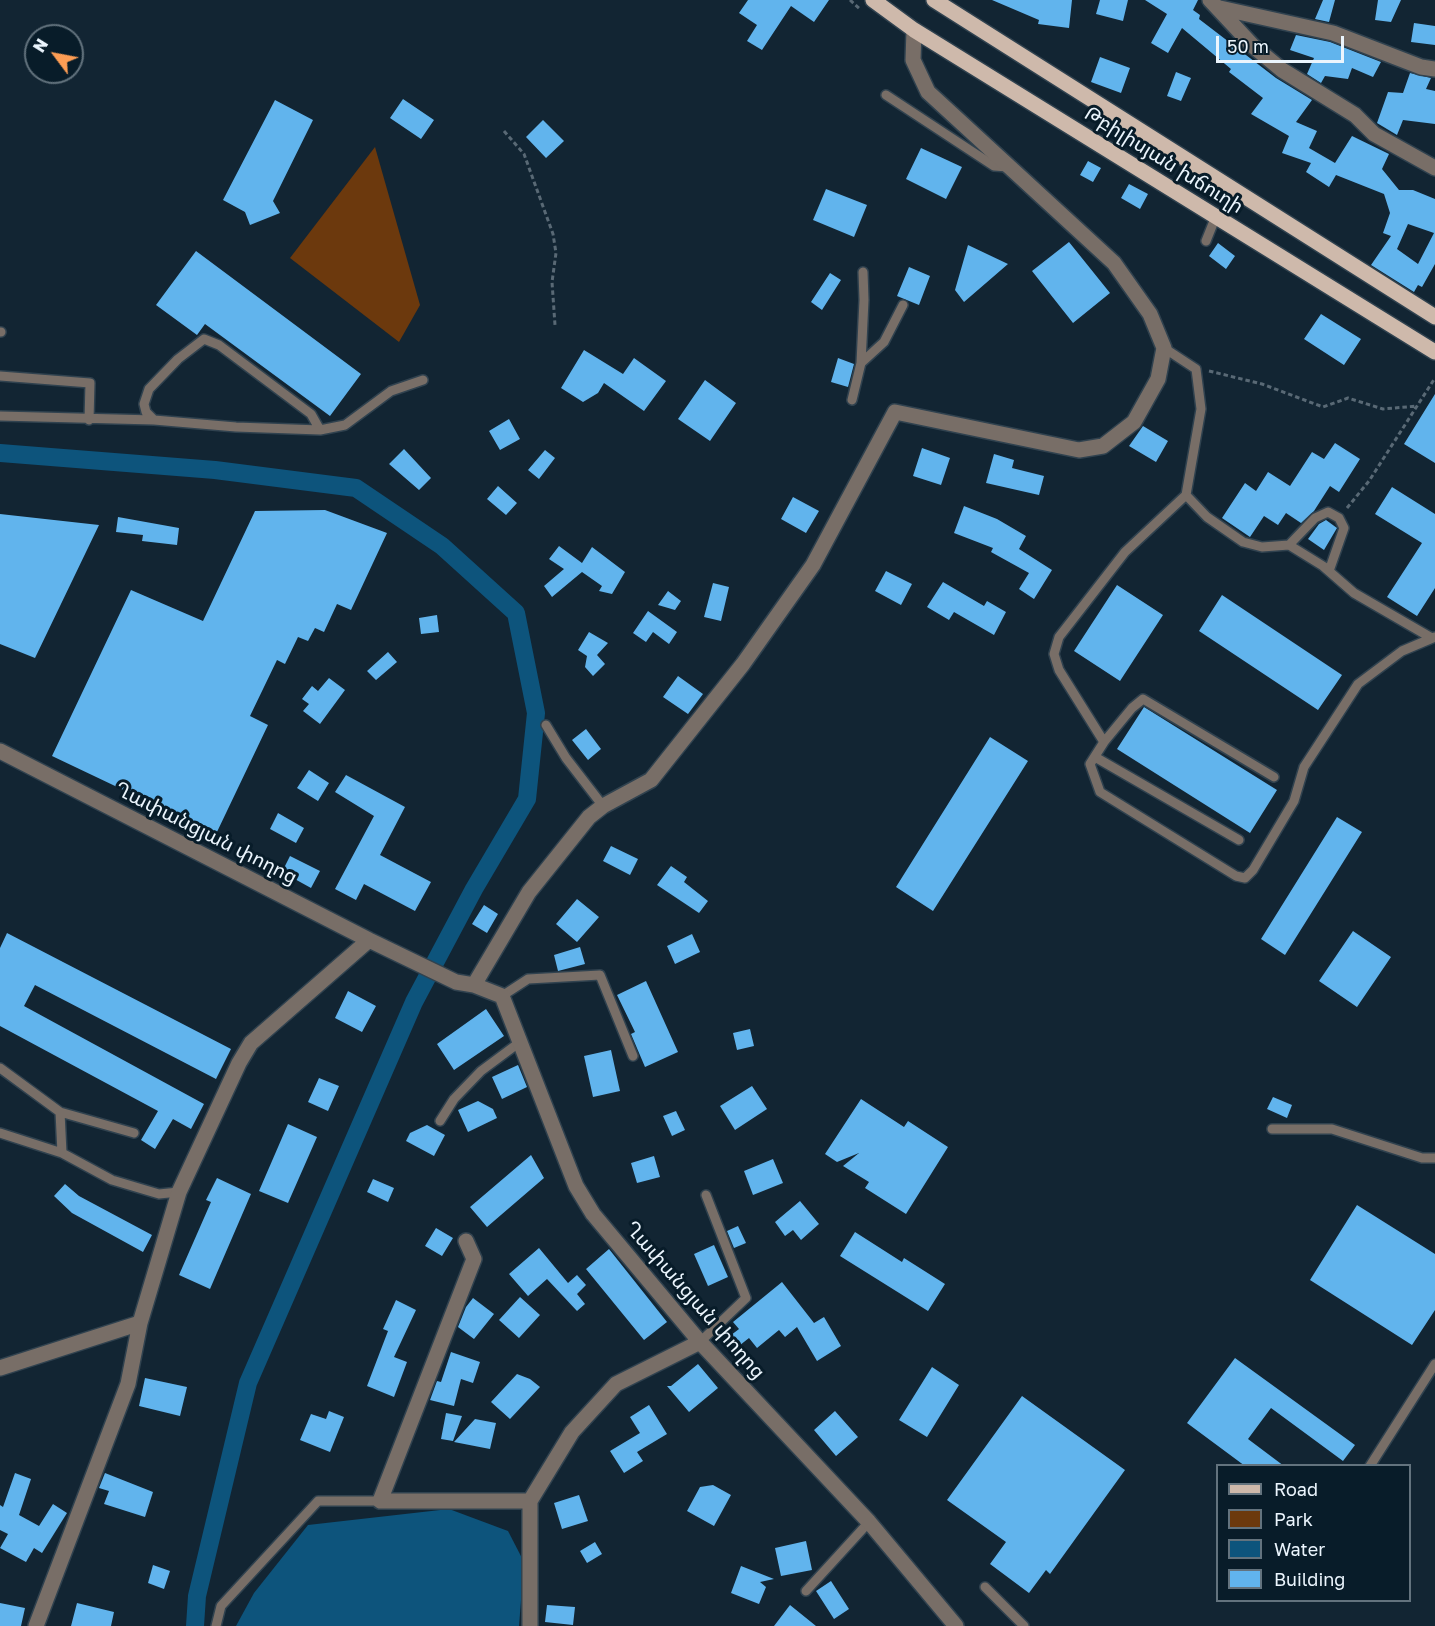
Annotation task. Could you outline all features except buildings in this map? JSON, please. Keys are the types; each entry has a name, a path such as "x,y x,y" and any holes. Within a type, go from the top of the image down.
{"main road":[{"name":"Թբիլիսյան խճուղի","path":"873,0 914,30 1435,352"},
{"name":"Թբիլիսյան խճուղի","path":"934,0 1435,318"}],"street":[{"path":"1215,4 1333,33 1421,67 1435,69"},
{"path":"1215,4 1253,46 1282,70 1355,115 1374,134 1435,168"},
{"path":"502,996 474,984 529,892 589,817 603,806 651,780 743,664 813,565 895,412 1079,450 1103,446 1134,422 1158,379 1164,348 1150,314 1114,263 928,92 913,60 914,30"},
{"name":"Ղափանցյան փողոց","path":"0,750 369,940 456,982 474,984"},
{"path":"36,1626 128,1384 141,1323 179,1192 239,1063 251,1043 369,940"},
{"name":"Ղափանցյան փողոց","path":"502,996 582,1196 593,1214 700,1342 869,1522 956,1626"},
{"path":"466,1241 474,1259 380,1501 530,1501"},
{"path":"0,1368 141,1323"},
{"path":"530,1626 530,1501 572,1432 616,1384 700,1342"}],"lane":[{"path":"886,95 994,166 1013,168"},
{"path":"1206,241 1216,216"},
{"path":"852,400 861,363 864,300 862,272"},
{"path":"861,363 884,342 903,305"},
{"path":"154,420 146,412 144,404 148,389 184,353 204,339 219,345 311,414 320,430"},
{"path":"1104,742 1059,670 1054,654 1059,636 1125,552 1186,495 1201,409 1196,369 1164,348"},
{"path":"0,376 90,383 89,420"},
{"path":"0,416 154,420 236,427 320,430 345,425 391,391 423,380"},
{"path":"1186,495 1207,517 1242,542 1262,547 1289,545 1329,571 1354,593 1433,637"},
{"path":"1289,545 1315,518 1328,512 1338,518 1344,528 1329,571"},
{"path":"1275,777 1143,699 1132,708 1104,742 1090,764 1100,792 1236,876 1245,878 1253,870 1294,801 1304,767 1358,684 1402,651 1433,637"},
{"path":"546,725 566,758 603,806"},
{"path":"1095,757 1239,840"},
{"path":"502,996 528,979 600,975 633,1056"},
{"path":"440,1121 454,1099 481,1071 520,1042"},
{"path":"0,1068 60,1112 134,1133"},
{"path":"60,1112 62,1153"},
{"path":"1272,1129 1332,1130 1422,1158 1435,1158"},
{"path":"0,1133 62,1153 112,1180 159,1194 179,1192"},
{"path":"700,1342 746,1298 706,1195"},
{"path":"1371,1464 1435,1364"},
{"path":"216,1626 220,1606 318,1501 380,1501"},
{"path":"806,1591 869,1522"},
{"path":"985,1587 1024,1626"}],"path":[{"path":"504,131 524,154 553,234 556,253 552,282 555,325"},
{"path":"1196,369 1262,384 1323,407 1348,398 1383,409 1418,406"},
{"path":"1338,518 1369,481 1435,378"}],"green space":[{"path":"375,147 420,305 399,342 290,258"}],"water":[{"path":"449,1509 508,1531 524,1562 519,1626 236,1626 254,1593 308,1525"}],"waterway":[{"path":"0,453 215,470 356,488 442,546 516,613 536,713 527,799 474,889 414,1002 248,1383 197,1596 195,1626"}]}
